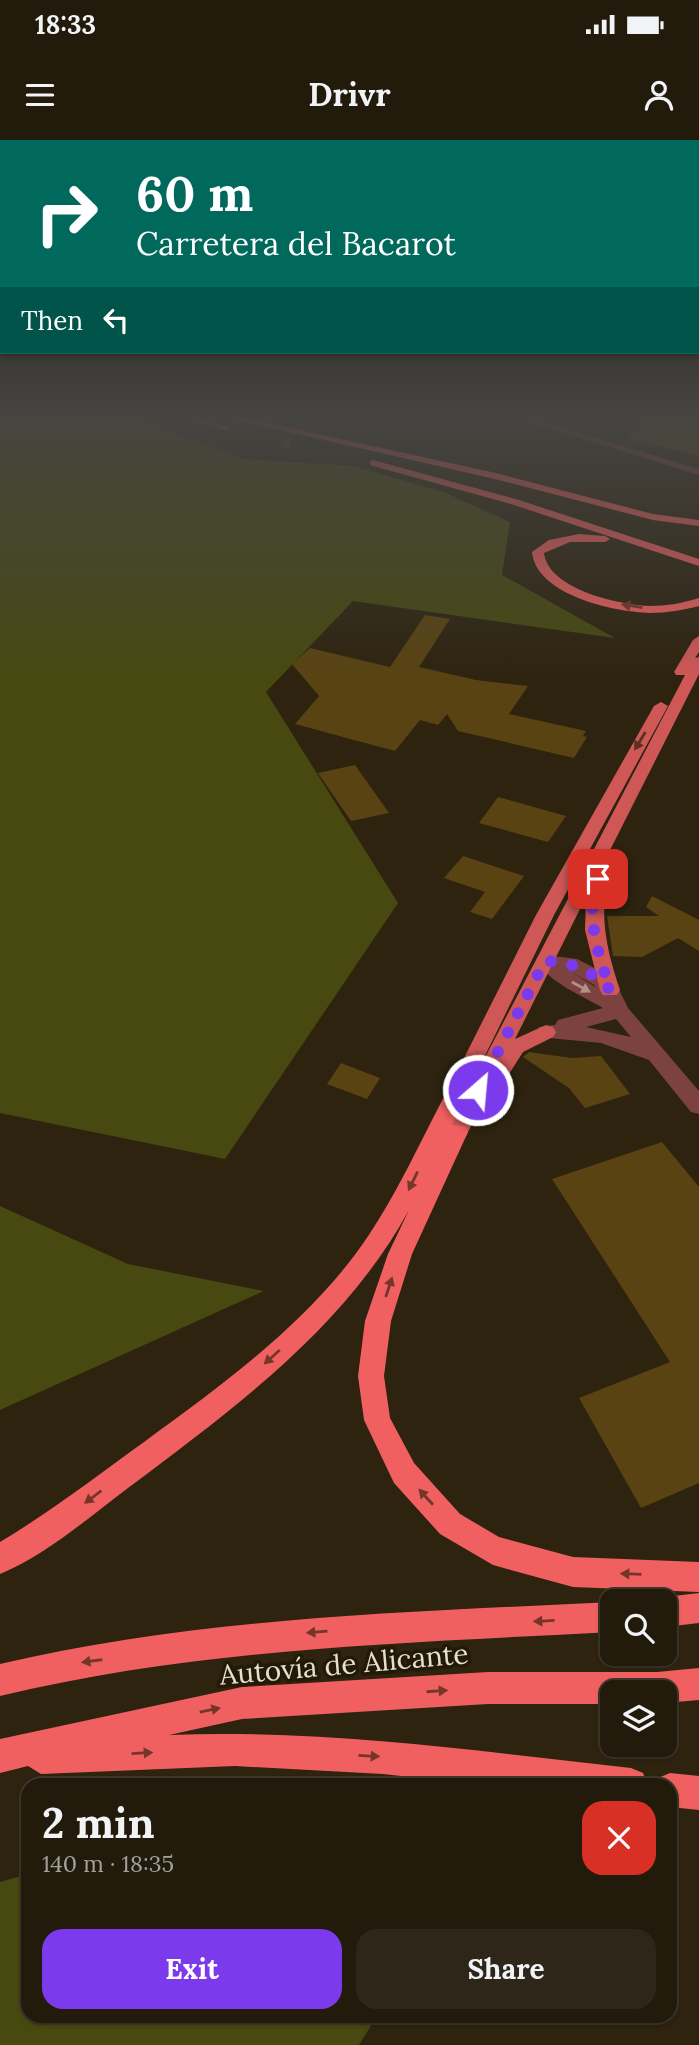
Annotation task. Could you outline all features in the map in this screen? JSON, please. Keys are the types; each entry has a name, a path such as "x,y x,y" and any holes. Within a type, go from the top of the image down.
{"highway":[{"path":"515,503 698,563"},
{"path":"536,503 698,563"},
{"path":"599,503 653,517 699,523"},
{"path":"698,563 596,538 554,542 538,552 537,560 551,579 607,602 629,607 666,609 699,602"},
{"path":"0,1559 50,1529 221,1402 302,1331 345,1286 393,1218 469,1067"},
{"path":"457,1132 400,1254 378,1321 371,1376 377,1420 404,1473 450,1524 493,1550 573,1572 699,1577"},
{"path":"677,1611 699,1608"},
{"name":"Autovía de Alicante","path":"0,1680 63,1665 314,1632 600,1618"},
{"name":"Autovía de Alicante","path":"0,1757 242,1703 488,1688 657,1688 699,1684"},
{"path":"0,1757 235,1749 383,1757 569,1778"},
{"path":"677,1791 699,1793"}],"main road":[{"path":"469,1067 524,954 699,640"},
{"path":"457,1132 699,661"},
{"path":"545,961 540,948 616,804 624,771"},
{"path":"610,990 594,936 592,914 595,888 619,817"},
{"path":"469,1067 511,1003 531,966 545,961"},
{"path":"457,1132 481,1112 516,1047 547,1032"}],"street":[{"path":"545,961 580,967 601,980 610,990 620,1011 699,1106"},
{"path":"545,961 569,980 620,1011"},
{"path":"547,1032 574,1021 620,1011"},
{"path":"547,1032 576,1031 614,1037 658,1057"}],"shaded area":[{"path":"0,503 468,503 510,522 502,575 615,638 353,601 266,692 398,903 225,1159 0,1113"},
{"path":"0,1206 128,1264 264,1291 0,1410"},
{"path":"21,1876 21,2023 373,2023 359,2045 0,2045 0,1882"}],"building":[{"path":"425,615 450,619 419,667 476,680 528,686 509,714 586,731 583,736 587,737 574,758 458,731 447,714 438,725 420,720 395,751 295,724 319,696 292,664 310,648 390,667"},
{"path":"355,765 389,813 351,821 318,773"},
{"path":"498,797 566,816 548,842 479,823"},
{"path":"463,856 524,876 492,919 470,912 485,892 444,878"},
{"path":"652,896 699,920 699,951 678,938 642,957 613,956 607,916 659,916 646,907"},
{"path":"529,1052 572,1058 601,1056 630,1094 585,1108 569,1088 523,1057"},
{"path":"341,1063 380,1078 367,1099 327,1084"},
{"path":"662,1142 699,1187 699,1483 641,1508 579,1398 670,1362 552,1179"}],"route":[{"path":"478,1090 545,961 559,961 580,967 601,980 610,990 594,936 592,914 598,879"}]}
